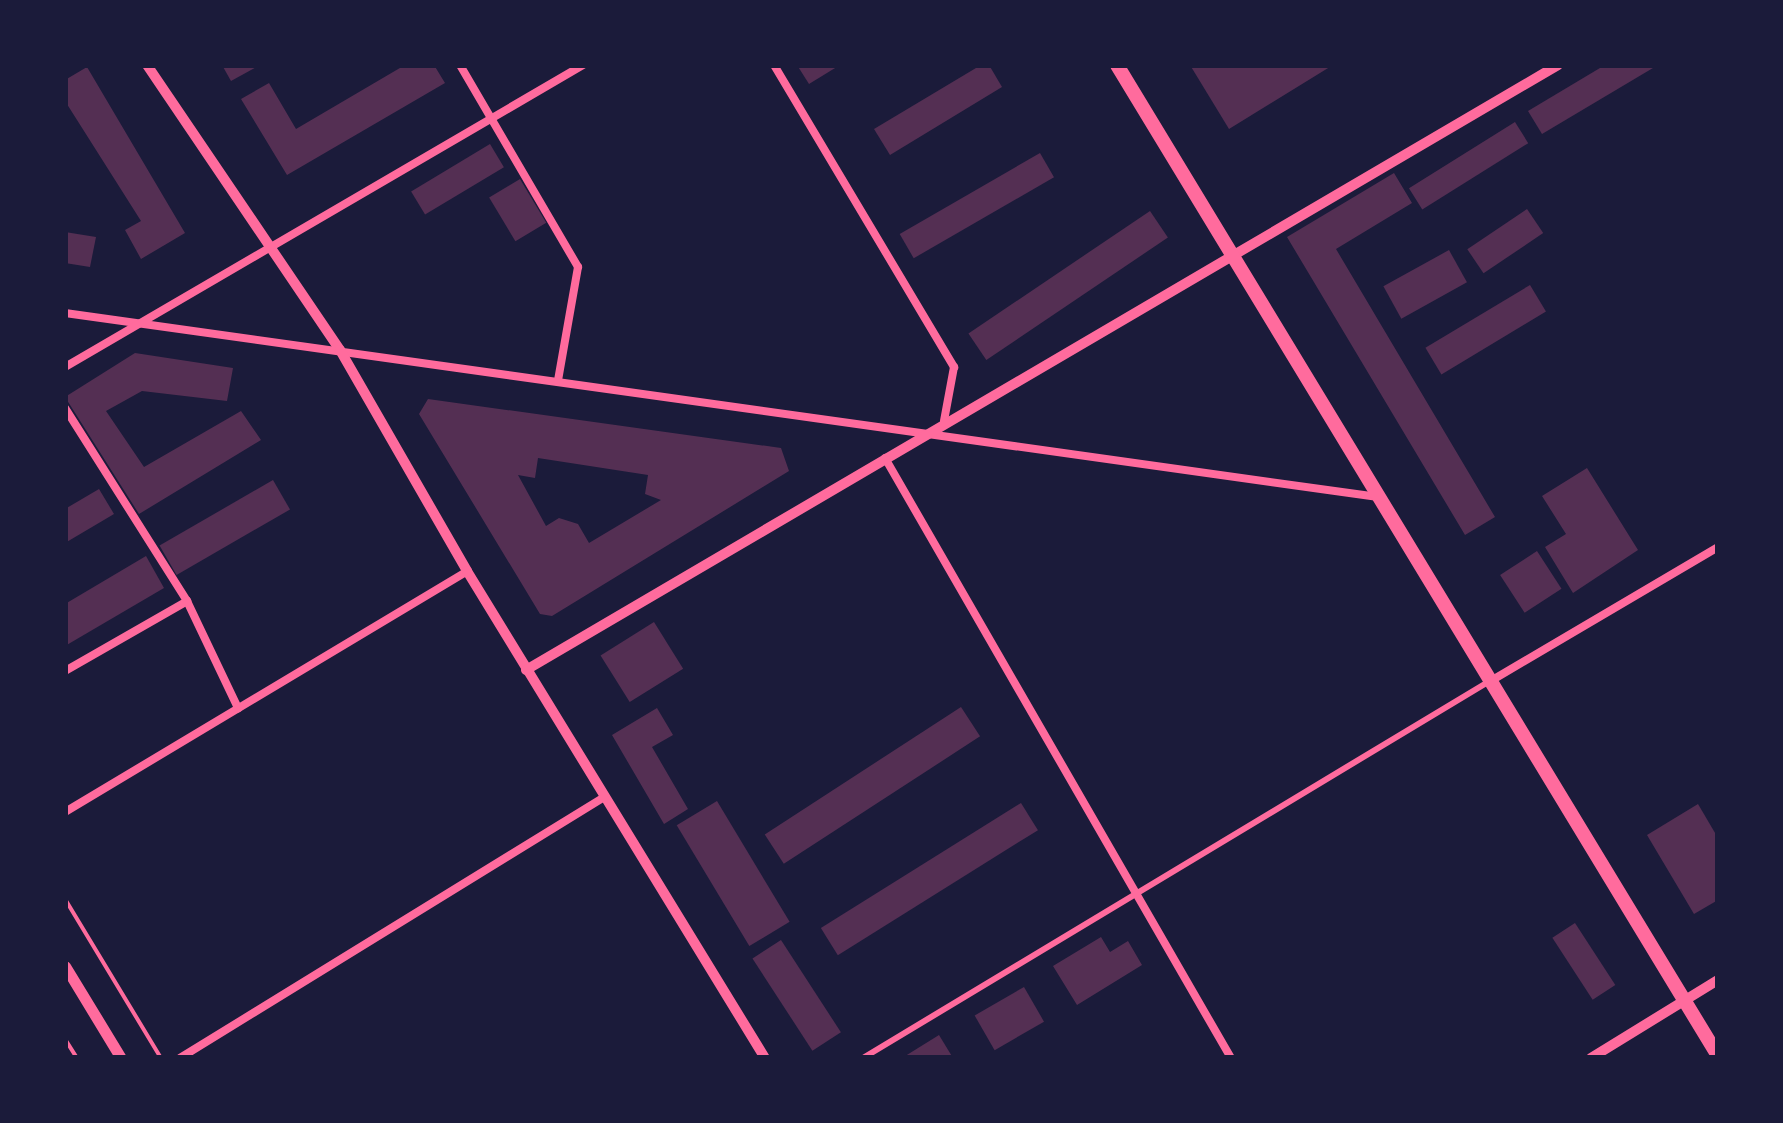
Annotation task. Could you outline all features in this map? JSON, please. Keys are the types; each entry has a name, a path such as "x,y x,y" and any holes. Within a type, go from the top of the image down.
{"highway":[{"path":"1117,65 1718,1056"}],"main road":[{"path":"65,966 121,1058"}],"street":[{"path":"147,65 274,244 340,350 526,670 765,1058"},
{"path":"460,65 494,116 578,266 558,381"},
{"path":"65,367 583,65"},
{"path":"774,65 954,367 944,421"},
{"path":"526,670 944,421 1235,260 1558,65"},
{"path":"65,312 1378,497"},
{"path":"65,408 187,601 238,708"},
{"path":"885,458 1132,894 1232,1058"},
{"path":"864,1058 1132,894 1718,547"},
{"path":"65,812 467,571"},
{"path":"65,671 187,601"},
{"path":"180,1058 604,797"},
{"path":"1591,1058 1718,980"}],"lane":[{"path":"65,899 161,1058"},
{"path":"65,1038 77,1058"}],"building":[{"path":"222,65 260,65 231,81"},
{"path":"405,65 434,65 445,83 287,175 241,99 269,83 296,129"},
{"path":"797,65 840,65 809,84"},
{"path":"981,65 989,65 1002,87 890,155 874,129"},
{"path":"1190,65 1333,65 1229,129"},
{"path":"1605,65 1658,65 1542,134 1528,111"},
{"path":"87,67 185,233 141,259 125,230 141,221 65,101 65,80"},
{"path":"1515,122 1528,143 1422,209 1409,188"},
{"path":"490,144 504,167 425,215 411,191"},
{"path":"1040,153 1054,177 914,258 900,234"},
{"path":"1394,173 1412,203 1336,249 1495,517 1465,535 1287,237"},
{"path":"520,179 546,223 515,241 489,198"},
{"path":"1527,209 1543,233 1484,273 1467,249"},
{"path":"1150,211 1168,238 986,360 968,333"},
{"path":"65,232 96,237 90,267 65,263"},
{"path":"1449,250 1467,282 1401,319 1383,286"},
{"path":"1530,285 1546,312 1441,374 1425,348"},
{"path":"135,353 233,368 227,401 142,391 106,411 144,467 241,411 261,440 139,514 65,397"},
{"path":"428,399 781,448 789,471 552,616 540,614 419,414","holes":["538,458 648,475 645,494 661,500 589,543 578,524 559,518 546,526 518,475 535,478"]},
{"path":"1587,468 1638,550 1573,593 1545,547 1566,534 1542,496"},
{"path":"273,480 290,509 177,575 160,546"},
{"path":"99,489 114,514 65,543 65,509"},
{"path":"1537,551 1562,589 1525,613 1500,575"},
{"path":"146,556 164,588 65,646 65,604"},
{"path":"654,622 683,669 630,702 601,655"},
{"path":"961,707 980,736 784,864 765,834"},
{"path":"657,708 673,735 652,747 688,809 664,824 612,735"},
{"path":"717,801 790,922 749,946 677,825"},
{"path":"1021,803 1038,830 838,955 821,928"},
{"path":"1698,804 1718,838 1718,900 1694,914 1647,835"},
{"path":"1575,923 1615,985 1593,1000 1552,938"},
{"path":"1101,937 1110,952 1128,941 1142,965 1077,1005 1053,966"},
{"path":"781,940 841,1032 812,1051 752,959"},
{"path":"1024,987 1044,1022 995,1050 975,1016"},
{"path":"939,1035 953,1058 902,1058"}]}
